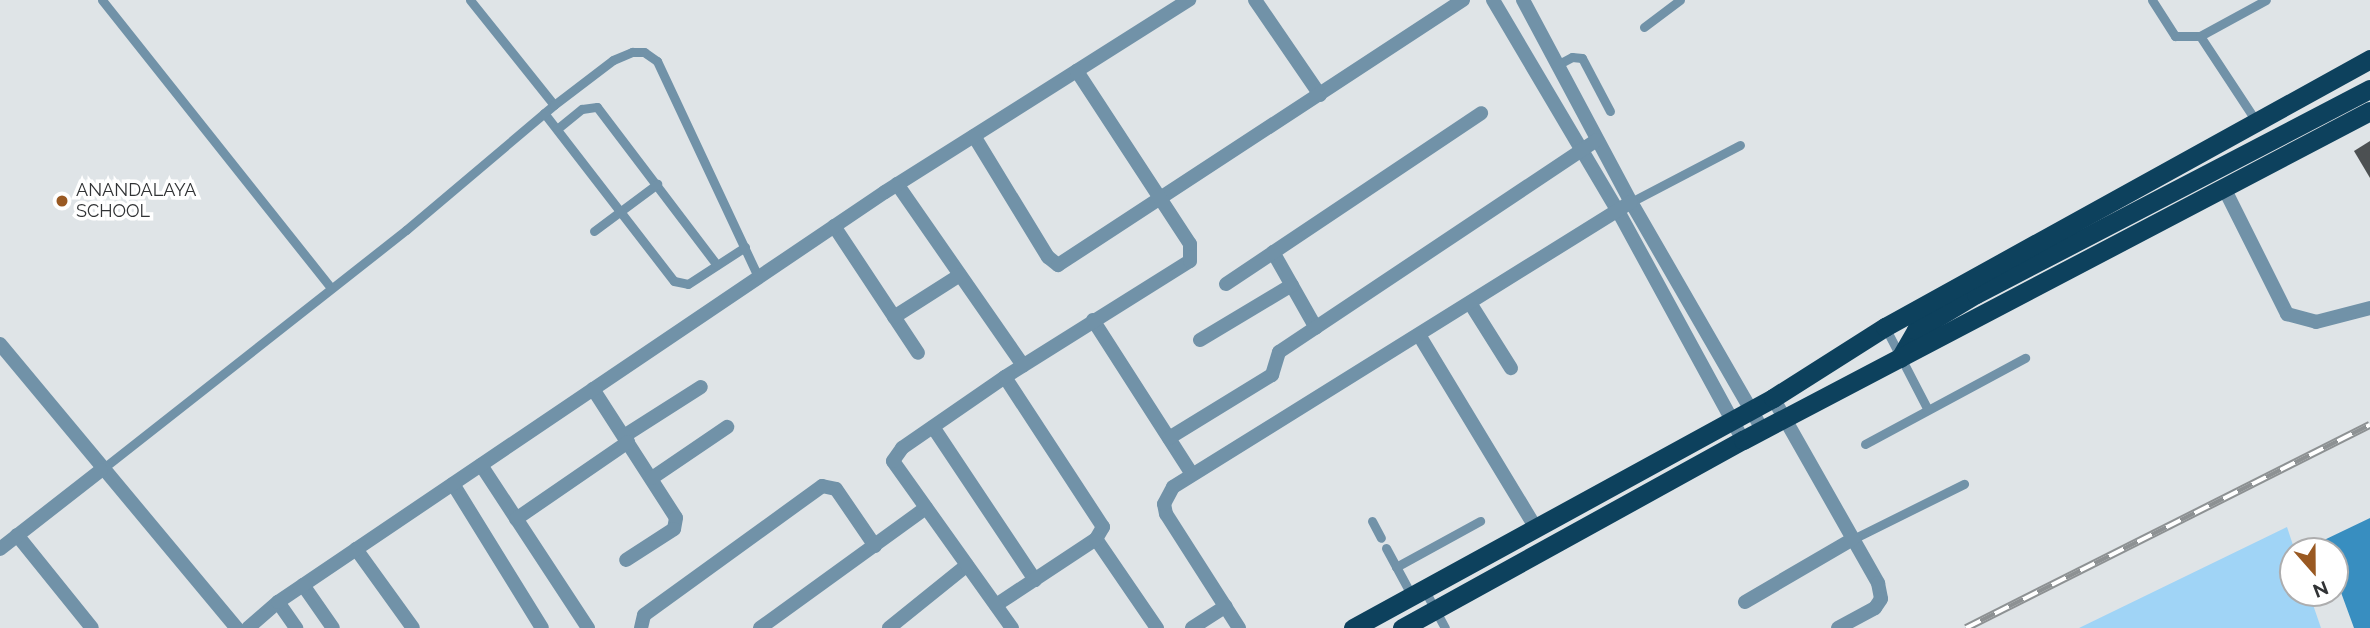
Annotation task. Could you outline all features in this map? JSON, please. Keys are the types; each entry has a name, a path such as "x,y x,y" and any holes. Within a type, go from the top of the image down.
{"highway":[{"path":"1353,628 1773,398 1885,327 2370,59"},
{"path":"1900,358 1916,330 1976,294 2370,89"},
{"path":"1402,628 1743,440 2225,190 2370,111"}],"street":[{"path":"248,628 278,602 834,226 1189,0"},
{"path":"1255,0 1320,95"},
{"path":"974,136 1054,264 1162,201 1462,0"},
{"path":"1493,0 1618,211 1743,440"},
{"path":"1523,0 1631,202 1763,431"},
{"path":"1012,628 893,461 902,448 1005,377 1190,261 1190,244 1077,71"},
{"path":"1226,284 1481,113"},
{"path":"1169,438 1272,375 1279,352 1597,140"},
{"path":"897,184 1023,365"},
{"path":"2225,190 2287,314 2316,322 2370,309"},
{"path":"1239,628 1166,514 1167,495 1192,474 1631,202"},
{"path":"834,226 918,354"},
{"path":"1273,252 1316,328"},
{"path":"894,317 960,275"},
{"path":"1200,340 1292,285"},
{"path":"1470,303 1511,368"},
{"path":"1093,320 1192,474"},
{"path":"1419,334 1536,528"},
{"path":"1,348 101,470 237,628"},
{"path":"996,605 1096,539 1103,527 1005,377"},
{"path":"516,519 701,387"},
{"path":"593,389 674,510 674,528 626,561"},
{"path":"1773,398 1878,583 1881,599 1875,608 1838,628"},
{"path":"652,478 727,427"},
{"path":"933,427 1035,579"},
{"path":"481,465 588,628"},
{"path":"0,549 101,470"},
{"path":"453,484 542,628"},
{"path":"641,628 644,615 822,486 835,489 875,546"},
{"path":"760,628 926,508"},
{"path":"17,535 89,627"},
{"path":"1096,539 1157,628"},
{"path":"1745,602 1853,539"},
{"path":"356,549 413,628"},
{"path":"889,628 967,565"},
{"path":"303,585 333,628"},
{"path":"278,602 296,628"},
{"path":"1192,628 1226,606"}],"lane":[{"path":"102,0 331,288"},
{"path":"470,0 554,105"},
{"path":"1644,27 1681,0"},
{"path":"2152,0 2175,36 2200,36 2266,0"},
{"path":"2200,36 2256,121"},
{"path":"101,470 613,60 644,52 657,61 758,277"},
{"path":"1557,65 1572,57 1582,58 1610,111"},
{"path":"557,129 582,109 597,107 717,265"},
{"path":"544,113 622,210 674,281 688,284 745,247"},
{"path":"1631,202 1740,145"},
{"path":"594,231 657,184"},
{"path":"1885,327 1928,410"},
{"path":"1865,444 2025,358"},
{"path":"1853,539 1964,484"},
{"path":"1372,521 1381,538"},
{"path":"1396,567 1480,521"},
{"path":"1386,548 1396,567 1435,610 1445,628"}],"shaded area":[{"path":"2370,518 2370,628 2354,628 2346,607 2349,607 2349,537 2330,537"},
{"path":"2287,527 2290,537 2279,537 2279,607 2314,607 2321,628 2079,628"}],"building":[{"path":"2370,141 2370,178 2354,151"}],"railway":[{"path":"1966,628 2370,425"}],"place":[{"name":"ANANDALAYA SCHOOL","path":"62,201"}]}
